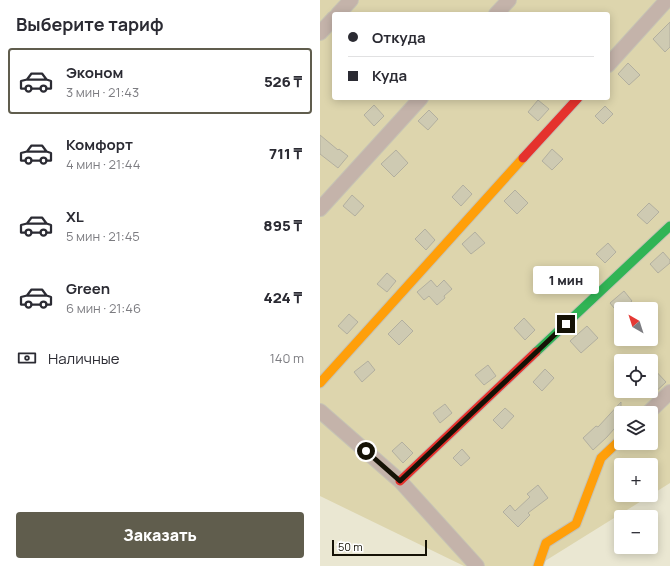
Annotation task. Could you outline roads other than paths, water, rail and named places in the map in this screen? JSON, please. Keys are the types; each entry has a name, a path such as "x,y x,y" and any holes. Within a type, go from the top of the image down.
{"street":[{"path":"340,12 351,0"},
{"path":"498,12 509,0"},
{"path":"610,63 667,0"},
{"path":"320,33 332,20"},
{"path":"320,209 419,100"},
{"path":"320,383 576,100"},
{"path":"400,481 670,226"},
{"path":"655,406 670,392"},
{"path":"320,411 400,481 477,566"},
{"path":"538,566 546,543 576,524 601,458 614,446"}]}
